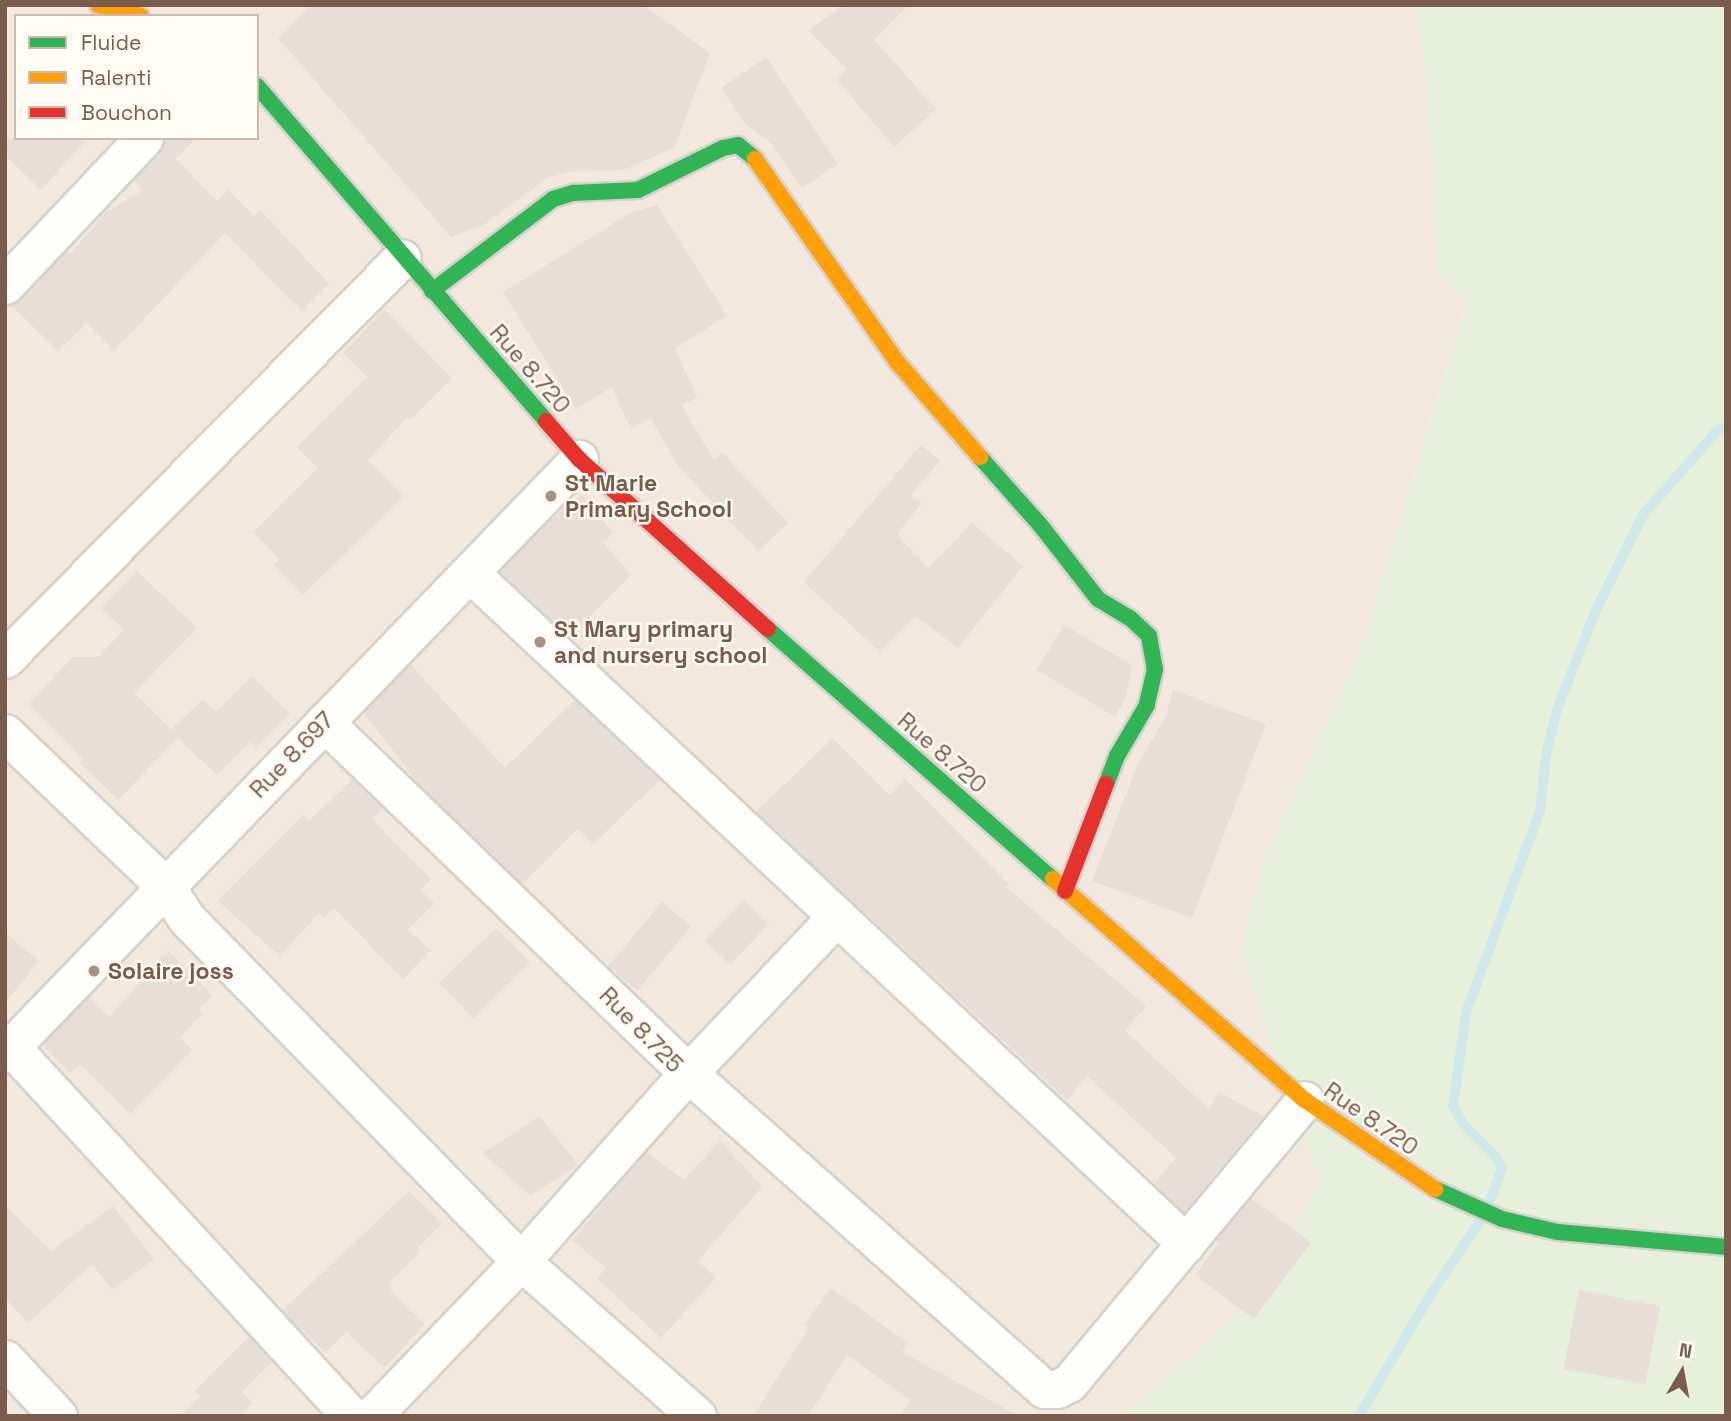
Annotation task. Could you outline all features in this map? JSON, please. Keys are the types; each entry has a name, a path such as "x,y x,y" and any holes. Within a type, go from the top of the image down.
{"main road":[{"path":"98,5 133,14"},
{"name":"Rue 8.720","path":"259,88 402,258 579,459 1065,891 1305,1100 1383,1156 1469,1206 1502,1219 1558,1232 1726,1247"},
{"path":"432,291 553,199 573,193 638,190 723,148 738,145 752,155 898,363 1041,526 1098,599 1130,618 1149,636 1155,669 1147,705 1117,756 1065,891"}],"street":[{"path":"5,285 142,140"},
{"path":"5,659 402,258"},
{"name":"Rue 8.697","path":"8,1050 579,459"},
{"path":"470,573 1186,1243"},
{"name":"Rue 8.725","path":"324,722 688,1073 521,1261 372,1416"},
{"path":"5,733 166,887 187,919 521,1261 696,1416"},
{"path":"837,916 688,1073 1044,1389 1058,1390 1069,1383 1305,1100"},
{"path":"8,1050 351,1416"},
{"path":"5,1359 58,1416"}],"shaded area":[{"path":"5,5 1414,5 1467,301 1360,652 1266,853 1240,951 1320,1182 1253,1301 1123,1416 5,1416"}],"green space":[{"path":"1414,5 1726,5 1726,1416 1123,1416 1253,1301 1320,1182 1240,951 1266,853 1360,652 1467,302 1437,273 1426,74"}],"building":[{"path":"312,5 643,5 710,53 674,148 626,169 572,171 547,178 485,224 451,237 278,38"},
{"path":"845,5 908,5 874,40 936,109 894,147 837,80 847,69 808,30"},
{"path":"766,57 838,164 802,188 770,142 746,125 721,88"},
{"path":"5,138 86,140 41,190 5,155"},
{"path":"163,140 194,140 176,159 217,201 228,190 254,216 260,210 329,284 302,311 225,233 114,351 86,323 58,351 11,305 66,251 70,254 106,212 143,190 133,180 159,152"},
{"path":"657,205 727,316 675,348 697,398 681,405 714,460 722,452 788,523 758,551 679,467 651,419 630,428 612,387 576,409 503,292 632,212"},
{"path":"384,309 452,378 410,420 407,417 368,461 404,496 303,595 274,565 280,559 253,532 318,468 297,448 367,377 343,353"},
{"path":"921,445 940,461 911,495 921,504 897,534 928,569 972,523 1023,566 958,648 915,616 880,652 804,582"},
{"path":"582,495 613,533 603,542 631,575 569,637 499,572 542,527"},
{"path":"137,571 197,628 134,693 171,730 203,699 216,712 252,676 290,714 256,748 250,742 217,775 178,738 118,800 80,763 83,760 28,704 73,657 98,657 124,630 101,608"},
{"path":"1064,625 1132,665 1126,697 1115,717 1037,670"},
{"path":"410,664 505,768 575,700 660,780 593,844 578,829 522,884 423,789 363,712"},
{"path":"1173,690 1266,724 1192,918 1092,881 1137,766 1166,716"},
{"path":"833,738 889,795 905,779 1009,884 1006,887 1146,1006 1125,1031 1209,1109 1218,1092 1264,1116 1184,1212 1154,1184 1176,1158 1087,1076 1067,1100 756,812"},
{"path":"353,779 383,808 372,819 431,880 420,890 434,903 407,930 431,950 403,979 334,908 324,918 319,913 280,956 218,901 303,815 309,821"},
{"path":"743,900 769,924 730,965 705,941"},
{"path":"662,902 691,926 637,991 608,966"},
{"path":"496,928 530,963 473,1018 439,983"},
{"path":"5,933 39,961 5,1003"},
{"path":"168,951 213,996 199,1009 203,1013 180,1037 192,1050 131,1114 80,1064 70,1073 42,1045 89,996 109,1017"},
{"path":"540,1116 578,1165 530,1196 483,1153"},
{"path":"720,1140 762,1187 698,1261 716,1278 661,1338 597,1278 606,1268 572,1240 646,1152 684,1180"},
{"path":"409,1191 442,1223 417,1248 421,1251 388,1284 392,1288 390,1291 425,1324 384,1368 347,1332 325,1352 282,1311"},
{"path":"1251,1198 1311,1243 1254,1319 1195,1275 1219,1243 1215,1240"},
{"path":"5,1206 51,1251 113,1206 154,1259 112,1290 92,1264 28,1323 5,1298"},
{"path":"831,1288 908,1343 902,1352 1019,1416 901,1416 910,1400 847,1355 808,1416 753,1416 809,1328 804,1325"},
{"path":"1579,1290 1660,1306 1645,1384 1564,1369"},
{"path":"249,1336 272,1361 242,1392 253,1403 240,1416 180,1416 200,1396 194,1392"}],"waterway":[{"path":"1488,1207 1502,1168 1495,1156 1463,1124 1453,1106 1466,1013 1540,811 1546,756 1557,710 1596,610 1643,515 1716,432 1726,427"},
{"path":"1359,1416 1429,1297 1481,1220"}],"traffic: fast":[{"path":"259,88 546,421"},
{"path":"432,291 553,199 573,193 638,190 723,148 738,145 755,159"},
{"path":"980,457 1041,526 1098,599 1130,618 1149,636 1155,669 1147,705 1117,756 1106,784"},
{"path":"768,629 1053,879"},
{"path":"1435,1189 1502,1219 1558,1232 1726,1247"}],"traffic: slow":[{"path":"98,5 133,14"},
{"path":"755,159 898,363 980,457"},
{"path":"1053,879 1305,1100 1435,1189"}],"traffic: jam":[{"path":"546,421 579,459 768,629"},
{"path":"1065,891 1106,784"}],"place":[{"name":"St Marie Primary School","path":"551,496"},
{"name":"St Mary primary and nursery school","path":"540,642"},
{"name":"Solaire joss","path":"94,971"}]}
